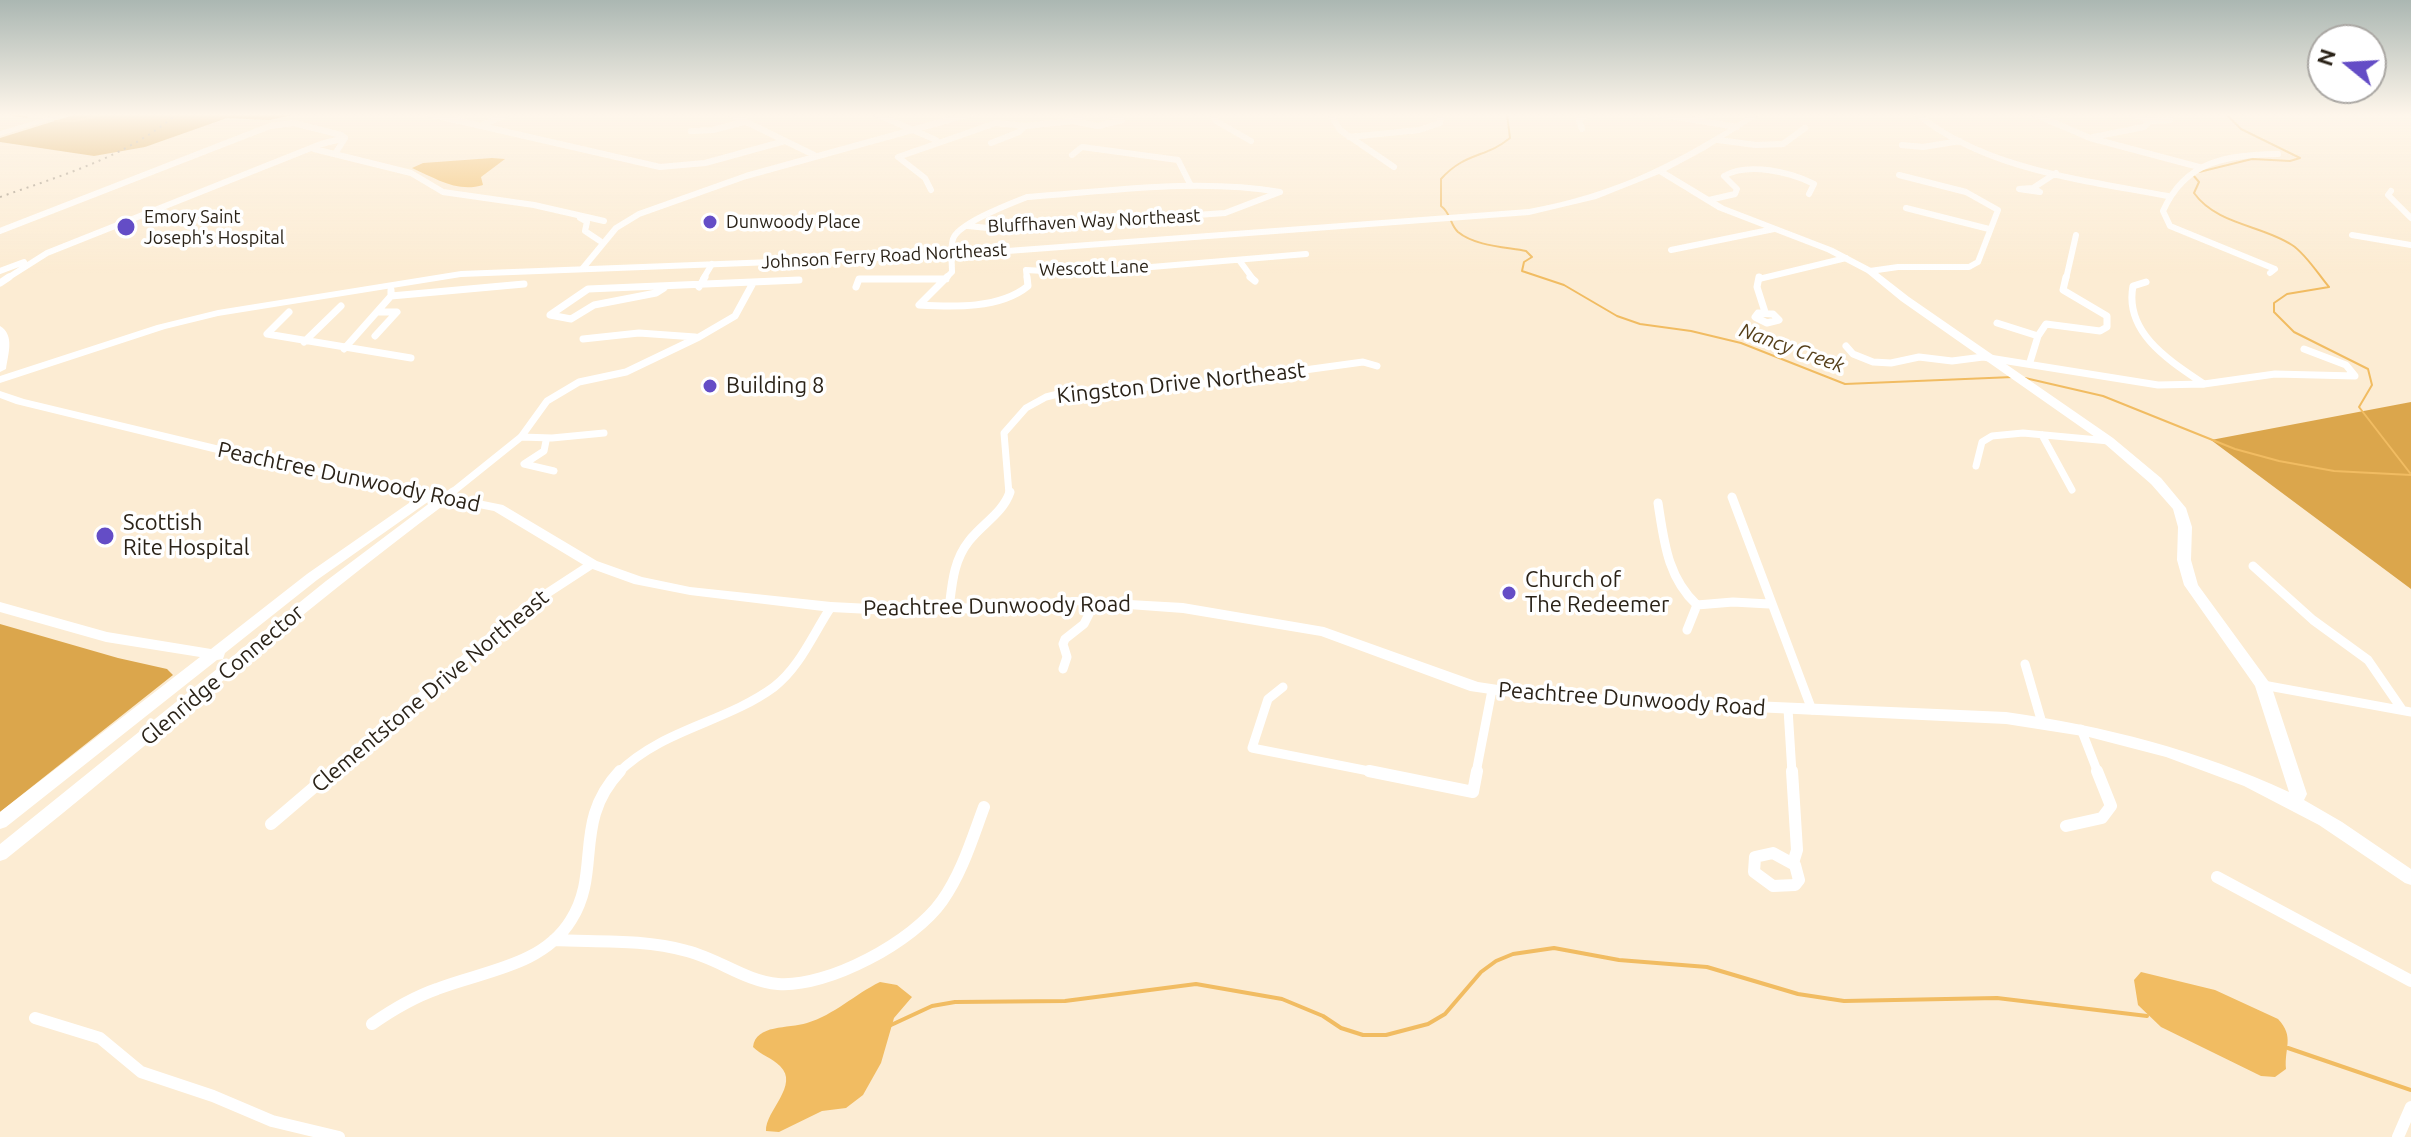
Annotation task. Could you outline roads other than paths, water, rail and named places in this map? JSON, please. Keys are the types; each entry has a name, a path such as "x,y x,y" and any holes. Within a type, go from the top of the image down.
{"main road":[{"name":"Johnson Ferry Road Northeast","path":"0,380 151,330 218,313 391,291 461,274 954,255 1462,218 1555,208 1621,190 1670,167"},
{"path":"1661,172 1709,200 1870,271 1905,299 2109,441 2156,481 2179,508 2185,527 2184,560 2191,585 2263,685 2298,794 2294,803"},
{"path":"0,329 5,341 0,369"},
{"name":"Peachtree Dunwoody Road","path":"0,394 20,402 165,439 498,508 592,564 639,581 690,591 831,607 949,609 1095,602 1183,608 1324,632 1449,679 1492,690 1545,697 2006,718 2081,729 2196,760 2294,803 2325,820 2411,878"},
{"name":"Glenridge Connector","path":"0,822 312,577 437,496"},
{"name":"Glenridge Connector","path":"0,854 437,496"},
{"path":"0,607 106,637 241,659"}],"street":[{"path":"0,231 172,167"},
{"path":"0,271 262,167"},
{"path":"395,167 437,186 443,192 534,205 621,224"},
{"path":"583,268 600,241 621,224 722,182 773,167"},
{"path":"911,167 925,178 931,190"},
{"path":"1182,167 1191,186"},
{"path":"2038,167 2168,196"},
{"path":"2199,167 2180,181 2168,196 2163,211 2170,226 2254,258 2275,269 2270,273"},
{"path":"1709,200 1735,194 1737,189 1724,176 1734,169 1804,178 1814,184 1809,194"},
{"path":"2033,188 2056,173"},
{"path":"1870,271 1898,267 1969,267 1978,262 1989,229 1995,221 1998,210 1988,201 1899,175"},
{"name":"Bluffhaven Way Northeast","path":"954,255 953,239 966,225 1027,197 1237,185 1280,192 1225,213 998,229 966,225"},
{"path":"2391,191 2388,195 2411,218"},
{"path":"1906,208 1989,229"},
{"path":"587,227 651,210"},
{"path":"576,215 587,222 585,231 600,241"},
{"path":"1671,250 1774,229"},
{"path":"2030,362 2038,336 2046,324 2100,331 2107,327 2107,316 2063,290 2076,235"},
{"path":"2352,235 2411,245"},
{"name":"Wescott Lane","path":"954,255 952,272 919,305 960,305 1008,298 1024,292 1028,286 1026,270 1080,273 1306,254"},
{"path":"0,283 42,255"},
{"path":"1765,312 1757,287 1759,277 1846,258"},
{"path":"1239,260 1247,275 1255,281"},
{"path":"699,287 712,264"},
{"path":"856,287 859,279 946,279"},
{"path":"664,288 656,293 594,305 571,319 550,315 588,289 699,287 799,280"},
{"path":"2146,282 2133,286 2130,294 2136,323 2158,348 2204,384"},
{"path":"437,496 457,485 521,437 547,401 579,382 626,372 735,316 753,283"},
{"path":"344,349 391,291 524,284"},
{"path":"304,342 341,306"},
{"path":"289,312 267,334 411,358"},
{"path":"375,336 397,312 377,312"},
{"path":"1997,323 2038,336"},
{"path":"583,339 639,333 699,337"},
{"path":"1846,346 1862,358 1882,363 1919,357 1952,361 1992,358 2145,383 2204,384 2275,374 2355,376 2346,365 2304,349"},
{"name":"Kingston Drive Northeast","path":"949,609 954,568 960,553 1001,508 1010,492 1011,479 1001,447 1004,432 1016,416 1034,404 1045,398 1085,388 1193,385 1363,362 1377,366"},
{"path":"521,437 546,441 575,434 604,433"},
{"path":"1976,466 1978,447 1984,439 2006,433 2109,441"},
{"path":"2042,435 2072,490"},
{"path":"546,441 544,451 524,464 554,471"},
{"path":"437,496 457,485"},
{"path":"1732,497 1769,604 1812,710"},
{"path":"1658,503 1673,579 1681,592 1697,605 1733,602 1769,604"},
{"name":"Clementstone Drive Northeast","path":"271,824 526,607 592,564"},
{"path":"2253,566 2313,620 2368,660 2406,710"},
{"path":"1063,669 1067,657 1063,644 1065,639 1084,624 1095,602"},
{"path":"1687,630 1697,605"},
{"path":"372,1024 401,1005 437,989 518,964 554,940 570,923 580,904 593,813 614,777 655,744 741,707 776,686 799,662 831,607"},
{"path":"2025,664 2042,723"},
{"path":"2263,685 2406,710"},
{"path":"1283,687 1268,699 1252,748 1473,792 1492,690"},
{"path":"1788,709 1797,850 1793,863"},
{"path":"2066,826 2102,818 2111,806 2081,729"},
{"path":"554,940 683,950 776,984 797,984 821,978 896,944 934,914 955,883 984,807"},
{"path":"2217,877 2411,981"},
{"path":"35,1018 100,1038 141,1072 213,1096 272,1121 339,1137"},
{"path":"2398,1137 2411,1107"}],"waterway":[{"name":"Nancy Creek","path":"1454,167 1441,179 1441,206 1458,232 1490,245 1526,251 1532,257 1524,262 1522,271 1564,285 1617,316 1640,324 1691,331 1741,343 1845,384 2013,377"},
{"path":"2199,172 2219,167"},
{"path":"2193,175 2199,182 2194,193 2204,204 2227,218 2292,245 2329,287 2287,294 2274,303 2274,312 2294,332 2368,369 2372,385 2359,407 2410,473"},
{"name":"Nancy Creek","path":"2025,378 2103,396 2235,449 2279,461 2334,471 2411,475"},
{"path":"891,1025 932,1006 955,1002 1065,1001 1196,984 1282,999 1323,1016 1341,1028 1363,1035 1386,1035 1428,1024 1445,1014 1481,972 1496,961 1513,954 1554,948 1619,960 1707,967 1798,994 1844,1001 1997,998 2147,1016"},
{"path":"2288,1048 2411,1090"}],"railway":[{"path":"0,197 82,167"}],"place":[{"name":"Dunwoody Place","path":"710,222"},
{"name":"Emory Saint Joseph's Hospital","path":"126,227"},
{"name":"Building 8","path":"710,386"},
{"name":"Scottish Rite Hospital","path":"105,536"},
{"name":"Church of The Redeemer","path":"1509,593"}]}
